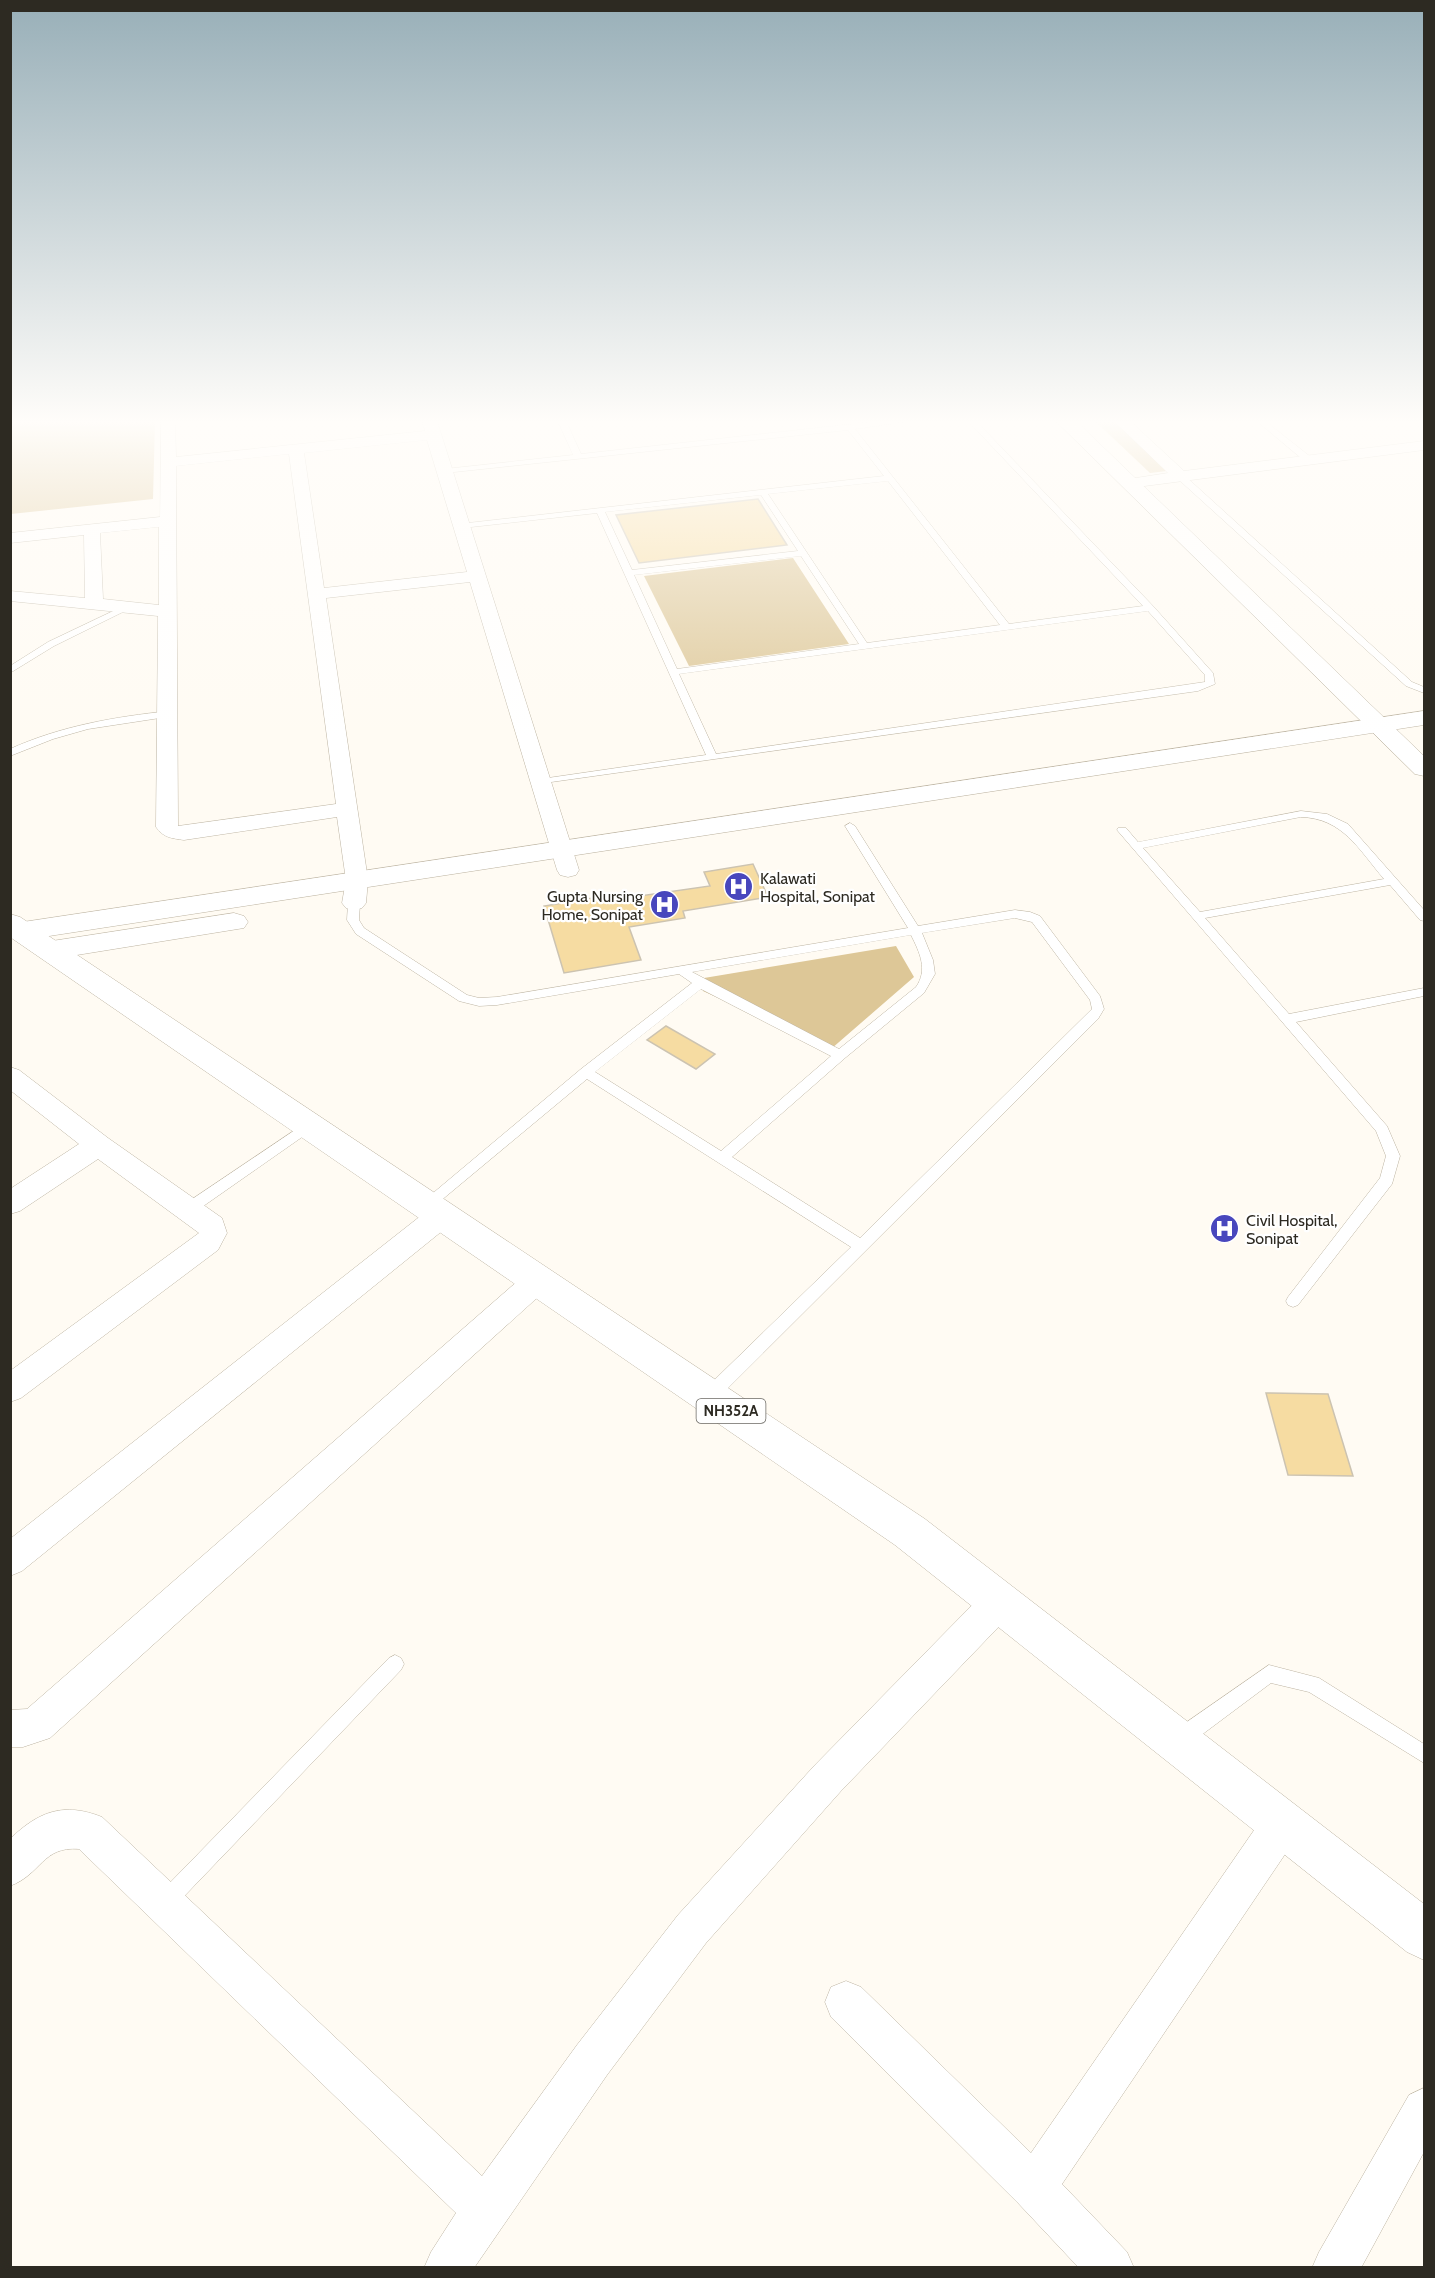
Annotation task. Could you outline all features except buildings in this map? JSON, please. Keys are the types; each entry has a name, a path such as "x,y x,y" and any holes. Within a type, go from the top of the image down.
{"main road":[{"path":"1188,527 1408,730 1425,769"},
{"path":"565,859 850,826 1408,730"},
{"path":"28,934 355,892 1408,730"},
{"path":"28,934 355,892"},
{"name":"NH352A","path":"28,934 910,1532 1425,1935"}],"street":[{"path":"10,538 115,527"},
{"path":"168,527 167,827 172,832 184,833 347,809"},
{"path":"307,527 347,809 355,892"},
{"path":"462,527 565,859"},
{"path":"92,530 94,604"},
{"path":"316,594 477,576"},
{"path":"10,596 168,610"},
{"path":"10,1077 98,1145 212,1226 213,1233 208,1242 10,1389"},
{"path":"10,1203 98,1145"},
{"path":"10,1560 434,1209"},
{"path":"10,1728 23,1729 36,1725 538,1280"},
{"path":"447,2268 485,2210 592,2060 692,1929 828,1778 999,1602"},
{"path":"1034,2187 1282,1824"},
{"path":"10,1867 35,1842 59,1828 88,1831 485,2210"},
{"path":"846,2002 1034,2187 1111,2268"},
{"path":"1335,2268 1425,2110"}],"lane":[{"path":"608,527 712,757"},
{"path":"787,527 865,647"},
{"path":"928,527 1007,628"},
{"path":"541,782 1198,688 1210,684 1210,675 1072,527"},
{"path":"1236,527 1409,684 1425,690"},
{"path":"629,573 803,553"},
{"path":"10,670 51,644 129,607"},
{"path":"674,672 1150,608"},
{"path":"10,753 65,730 111,720 169,714"},
{"path":"1136,846 1301,814 1319,814 1334,819 1344,826 1425,917"},
{"path":"722,1158 840,1055 920,990 929,977 928,962 916,932 850,826"},
{"path":"1122,830 1382,1129 1394,1156 1387,1180 1293,1302"},
{"path":"1197,916 1392,881"},
{"path":"355,892 353,920 360,931 463,998 479,1002 497,1001 1015,914 1036,919 1096,999 1098,1009 1094,1016 709,1396"},
{"path":"681,970 700,983 840,1055"},
{"path":"434,1209 586,1072 700,983"},
{"path":"1287,1019 1425,992"},
{"path":"586,1072 861,1246"},
{"path":"187,1210 310,1125"},
{"path":"164,1903 395,1664"},
{"path":"1177,1741 1269,1674 1312,1684 1425,1754"}],"shaded area":[{"path":"793,558 849,644 689,666 644,576"},
{"path":"896,946 914,977 831,1049 703,991 704,978"}],"place":[{"name":"Kalawati Hospital, Sonipat","path":"739,887"},
{"name":"Gupta Nursing Home, Sonipat","path":"664,905"},
{"name":"Civil Hospital, Sonipat","path":"1225,1229"}]}
